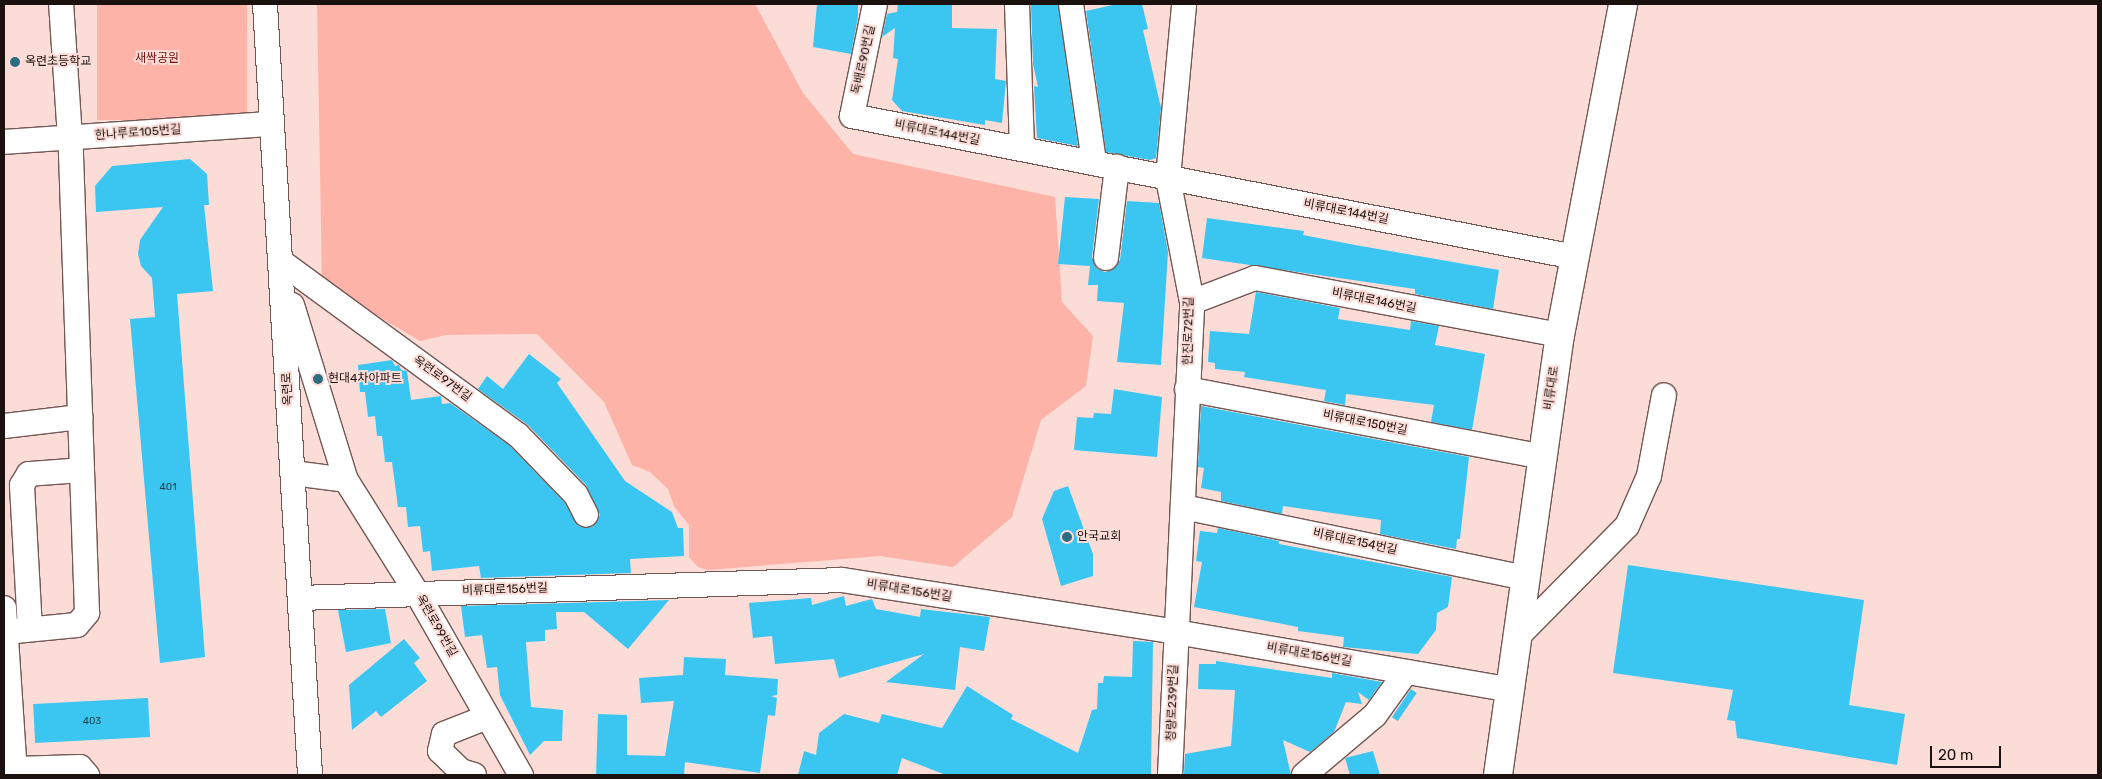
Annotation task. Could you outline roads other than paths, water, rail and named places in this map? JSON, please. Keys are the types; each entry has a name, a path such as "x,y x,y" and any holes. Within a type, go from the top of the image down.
{"main road":[{"name":"비류대로","path":"1498,775 1560,335 1623,4"}],"street":[{"path":"5,632 77,625 88,613 70,138 61,4"},
{"name":"옥련로","path":"265,4 310,775"},
{"name":"독배로90번길","path":"852,116 875,4"},
{"path":"1071,4 1105,164 1106,258"},
{"name":"한진로72번길","path":"1176,632 1192,302 1168,178 1184,4"},
{"path":"1018,10 1022,149"},
{"name":"비류대로144번길","path":"852,116 1575,257"},
{"name":"한나루로105번길","path":"4,142 271,124"},
{"name":"옥련로99번길","path":"281,264 346,480 417,593 521,775"},
{"name":"옥련로97번길","path":"281,264 518,435 576,495 586,515"},
{"name":"비류대로146번길","path":"1192,302 1255,278 1560,335"},
{"name":"비류대로150번길","path":"1187,389 1542,457"},
{"path":"1519,635 1627,526 1649,476 1664,395"},
{"path":"4,426 80,417"},
{"path":"30,629 22,485 29,474 82,470"},
{"path":"293,474 346,480"},
{"name":"비류대로154번길","path":"1183,507 1526,578"},
{"name":"비류대로156번길","path":"300,598 842,580 1176,632 1511,690"},
{"path":"4,608 7,714 23,772 58,771 80,767 87,775"},
{"name":"청량로239번길","path":"1170,775 1176,632"},
{"path":"1304,775 1330,766 1375,715 1406,672"},
{"path":"474,775 461,771 440,751 444,734 488,717"}],"place":[{"name":"옥련초등학교","path":"15,62"},
{"name":"현대4차아파트","path":"318,379"},
{"name":"안국교회","path":"1067,537"}],"park label":[{"name":"새싹공원","path":"157,59"}]}
